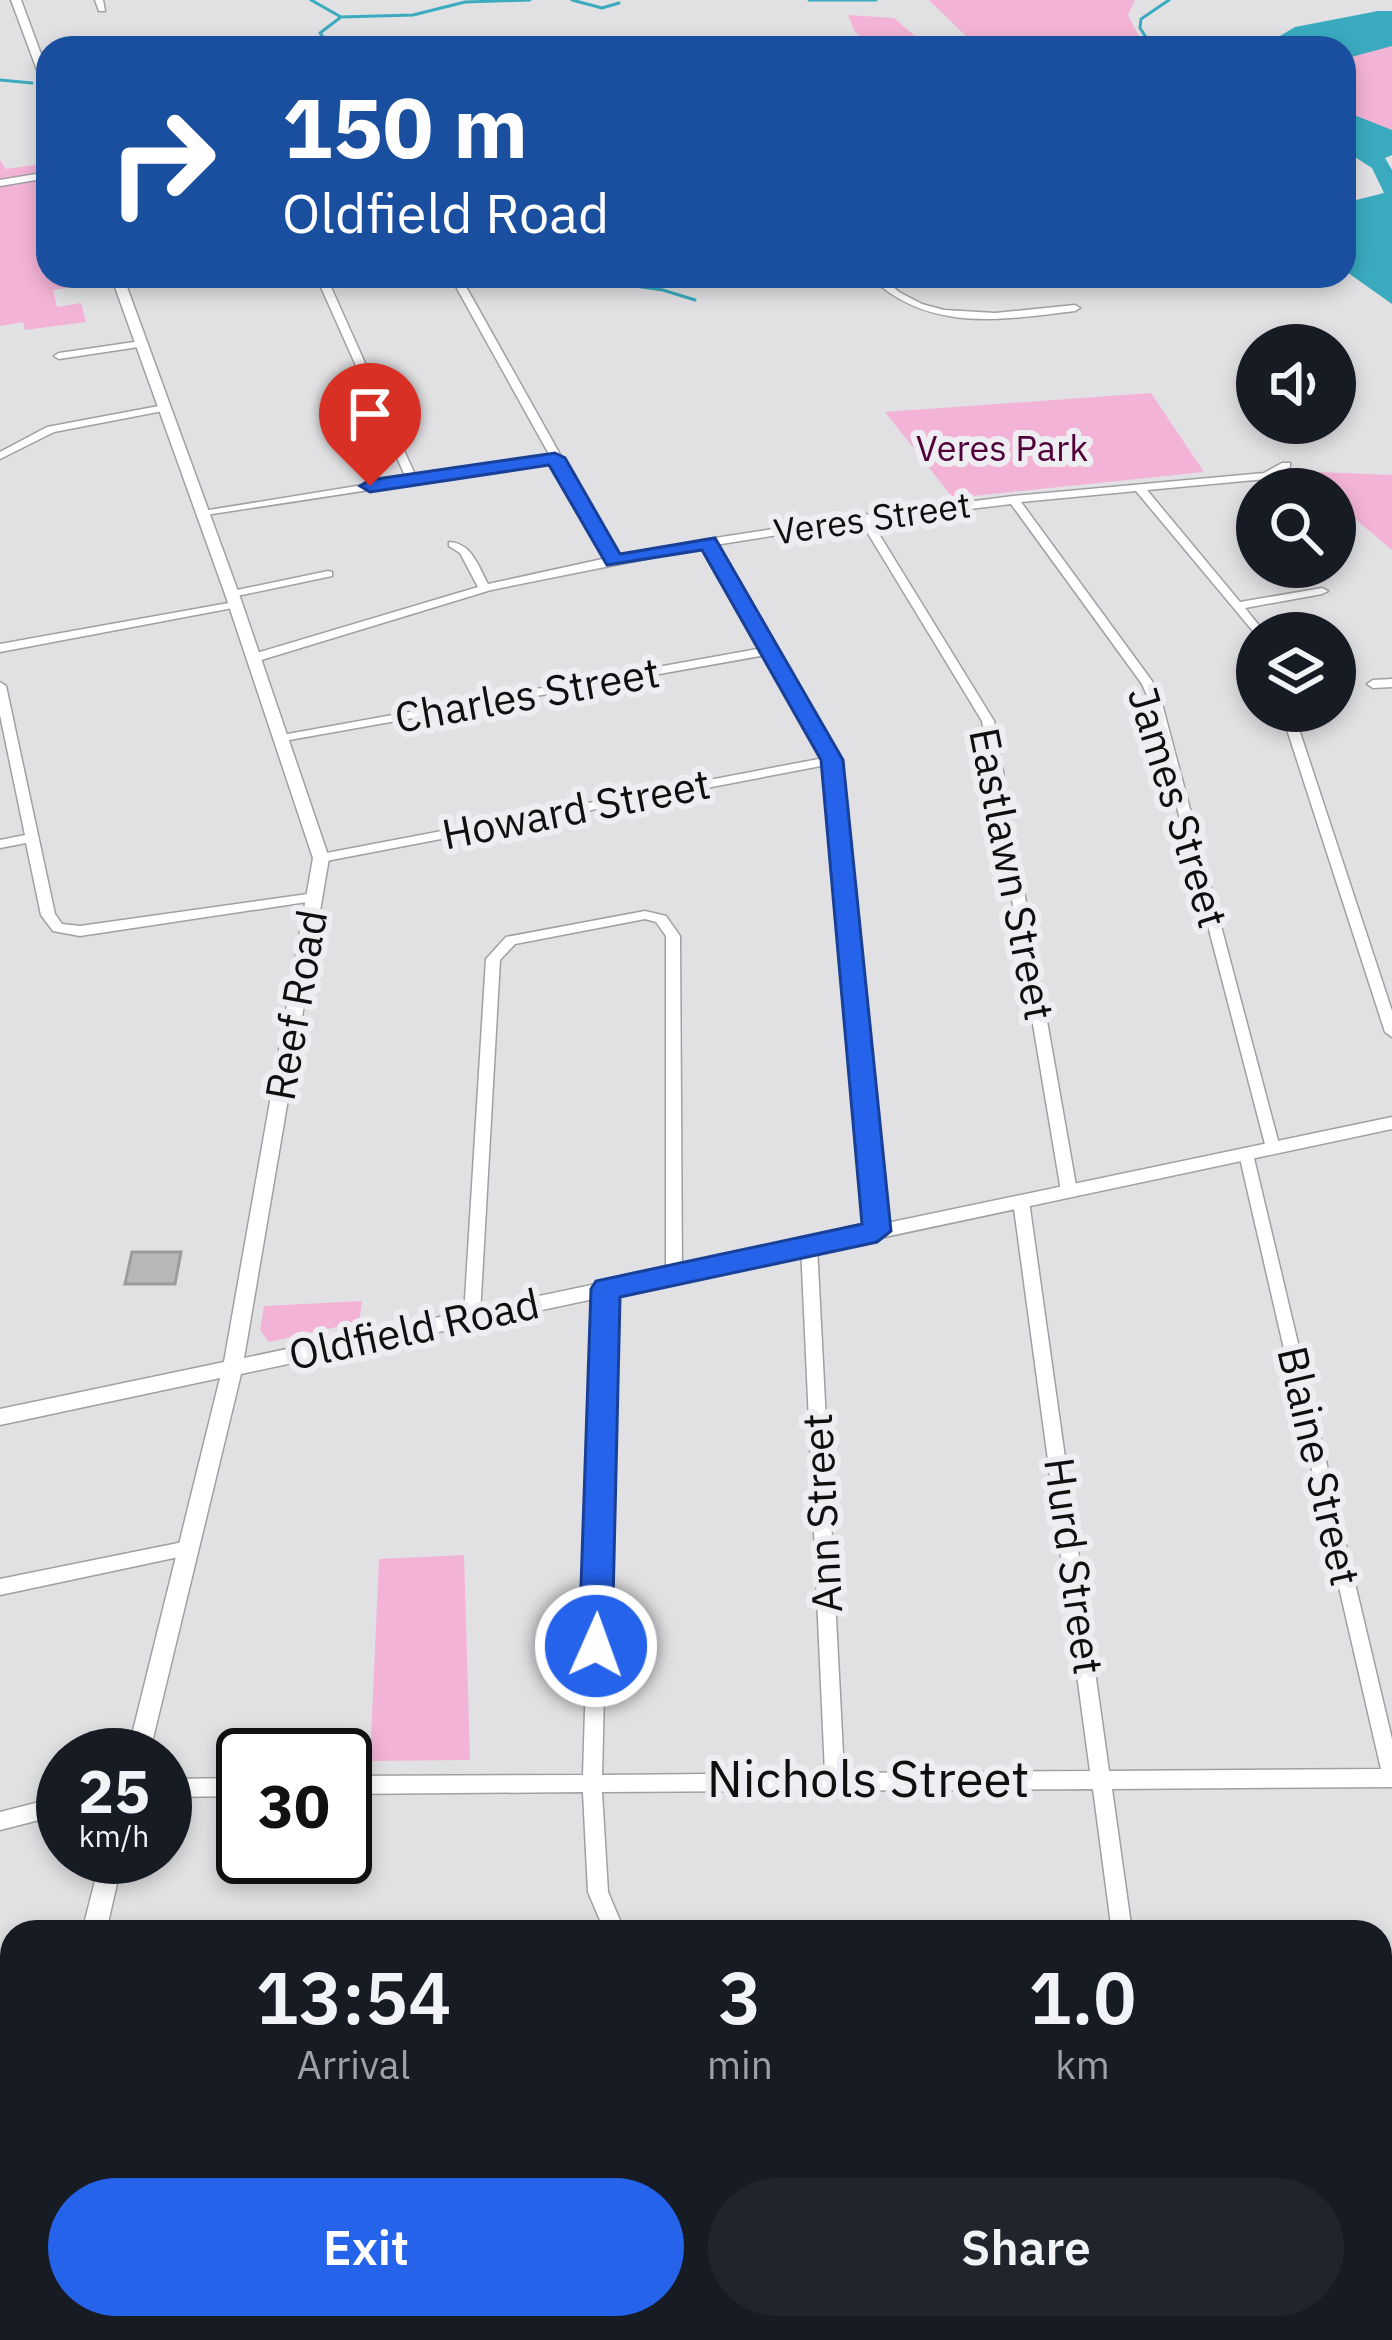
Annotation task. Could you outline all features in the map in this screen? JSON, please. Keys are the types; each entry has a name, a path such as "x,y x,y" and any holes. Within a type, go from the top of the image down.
{"street":[{"path":"16,0 36,54"},
{"path":"0,182 36,177"},
{"name":"Reef Road","path":"121,288 321,858 232,1369 145,1728"},
{"path":"326,288 412,479"},
{"path":"462,288 614,561"},
{"path":"889,288 909,304 951,315 996,317 1075,308"},
{"path":"59,356 141,344"},
{"path":"0,456 50,429 164,408"},
{"path":"203,514 555,458"},
{"name":"Veres Street","path":"254,658 484,588 708,542 863,516 1265,476 1286,465"},
{"path":"1139,487 1242,612"},
{"name":"James Street","path":"1013,499 1155,700 1273,1148"},
{"name":"Eastlawn Street","path":"863,516 988,721 1069,1190"},
{"path":"708,542 832,760 877,1231"},
{"path":"453,544 465,551 484,588"},
{"path":"0,649 233,600 328,574"},
{"path":"1237,606 1322,591"},
{"name":"Charles Street","path":"282,739 772,650"},
{"path":"1373,684 1392,683"},
{"path":"0,686 50,921 63,930 315,897"},
{"path":"1294,732 1392,1032"},
{"name":"Howard Street","path":"321,858 832,760"},
{"path":"0,844 33,838"},
{"path":"472,1315 493,959 511,940 645,915 662,919 673,936 674,1274"},
{"name":"Oldfield Road","path":"0,1418 1392,1123"},
{"name":"Blaine Street","path":"1246,1154 1392,1778"},
{"name":"Hurd Street","path":"1021,1201 1122,1920"},
{"name":"Ann Street","path":"809,1246 835,1780"},
{"path":"606,1289 592,1782 598,1892 610,1920"},
{"path":"0,1587 188,1548"},
{"name":"Nichols Street","path":"372,1785 1392,1778"},
{"path":"0,1821 36,1812"},
{"path":"97,1920 106,1884"}],"green space":[{"path":"929,0 1135,0 1128,15 1139,36 966,36"},
{"path":"848,15 894,18 915,36 860,36"},
{"path":"1392,42 1392,132 1356,123 1356,53"},
{"path":"0,160 6,169 36,165 36,288 66,288 53,290 57,307 81,303 86,322 25,330 23,322 0,326"},
{"name":"Veres Park","path":"1151,393 1204,472 953,498 885,412"},
{"path":"1356,473 1392,475 1392,550 1356,520"},
{"path":"362,1301 359,1322 269,1342 260,1330 264,1306"},
{"path":"464,1555 470,1760 372,1761 379,1559"}],"water":[{"path":"1392,11 1392,46 1356,56 1356,36 1280,36 1295,27"},
{"path":"1356,116 1392,130 1392,155 1385,158 1392,170 1392,304 1356,278 1356,200 1384,193 1372,168 1356,158"}],"building":[{"path":"132,1252 181,1252 175,1284 125,1284"}],"waterway":[{"path":"311,0 341,17"},
{"path":"341,17 413,15 465,2 530,0"},
{"path":"572,0 602,8 619,3"},
{"path":"809,0 876,0"},
{"path":"1145,36 1141,19 1169,0"},
{"path":"322,36 320,33 341,17"},
{"path":"0,80 32,83"},
{"path":"649,288 695,300"}],"route":[{"path":"370,486 555,458 614,561 708,542 832,760 877,1231 606,1289 596,1646"}]}
